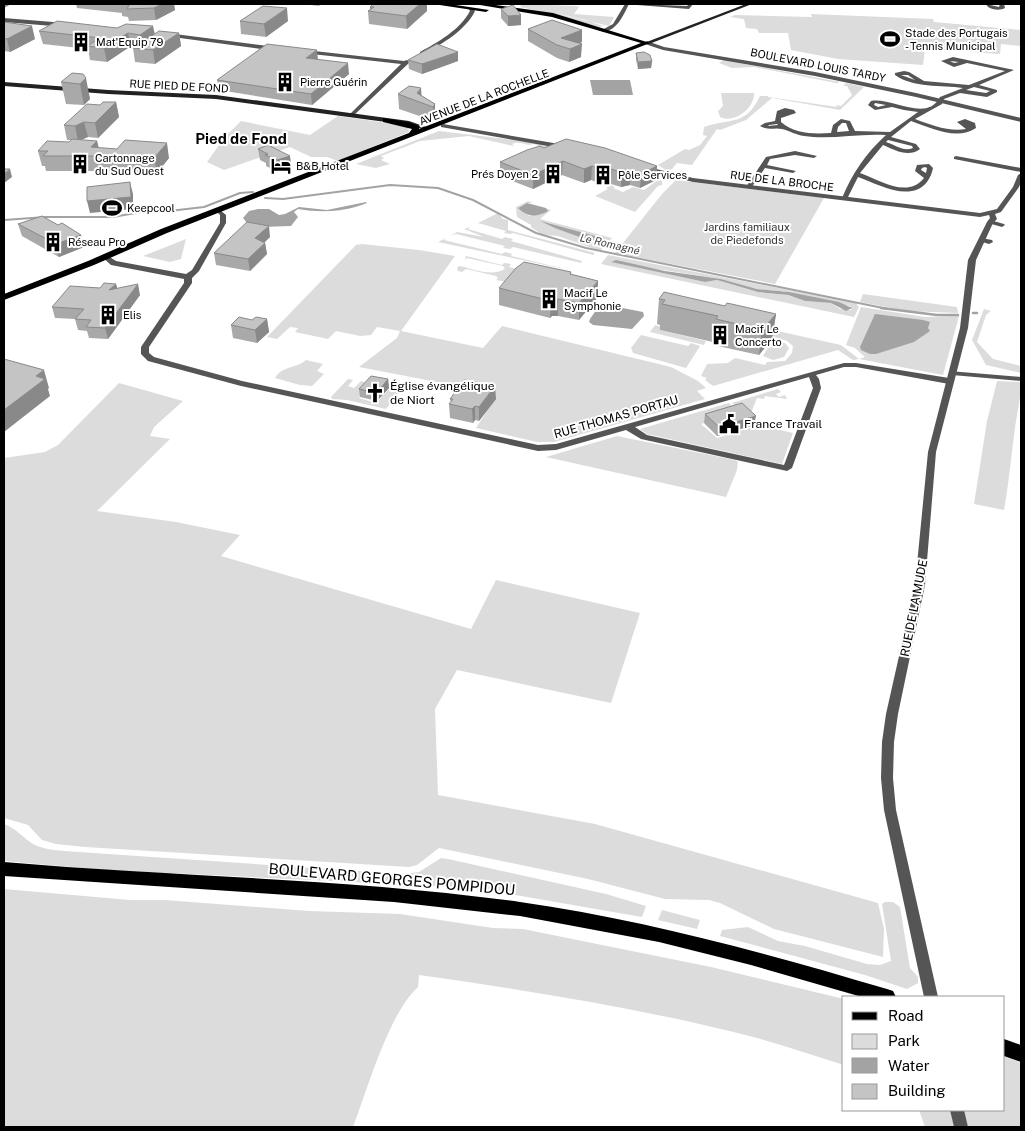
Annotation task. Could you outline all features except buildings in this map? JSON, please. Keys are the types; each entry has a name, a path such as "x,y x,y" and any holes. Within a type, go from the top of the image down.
{"main road":[{"path":"436,4 470,10 515,6 553,15 647,43"},
{"name":"AVENUE DE LA ROCHELLE","path":"327,168 609,61 647,43 750,4"},
{"path":"483,8 528,14 604,31"},
{"name":"RUE PIED DE FOND","path":"4,84 102,92 211,96 364,117"},
{"path":"364,117 435,127"},
{"path":"364,117 435,127"},
{"path":"386,120 412,125 416,128 412,134"},
{"name":"AVENUE DE LA ROCHELLE","path":"105,256 412,134 435,127"},
{"path":"4,293 82,263 121,253 219,211"},
{"path":"4,297 105,256"},
{"name":"BOULEVARD GEORGES POMPIDOU","path":"4,869 100,877 362,892 520,909 687,941 775,964 884,996"},
{"name":"BOULEVARD GEORGES POMPIDOU","path":"4,876 361,899 484,911 589,928 704,952 857,996"},
{"path":"1005,1039 1021,1046"},
{"path":"1005,1047 1021,1054"}],"street":[{"path":"604,31 615,25 627,4"},
{"path":"637,4 689,8 691,4"},
{"path":"800,4 828,4"},
{"path":"988,4 992,8 1001,9 1003,8 1002,4"},
{"path":"431,47 469,26 475,14 483,8"},
{"path":"419,55 467,23 472,14 470,10"},
{"path":"4,20 70,25"},
{"path":"165,35 280,49"},
{"name":"BOULEVARD LOUIS TARDY","path":"647,43 663,48 815,74 1021,119"},
{"path":"299,52 402,65"},
{"path":"352,115 402,65 411,60"},
{"path":"844,198 856,174 867,158 910,119 931,106 940,103 940,100 948,100 950,96 1011,70 965,62"},
{"path":"922,82 972,86 994,91 992,94 987,95 961,91"},
{"path":"892,105 904,109 924,110"},
{"path":"910,119 942,129 961,132 971,129"},
{"path":"834,134 835,126 841,120 848,122 853,133"},
{"path":"780,122 803,134 853,133 890,136 914,145 917,149 913,152 907,152 883,143"},
{"path":"435,127 542,142 574,149"},
{"path":"749,187 766,159 795,153 814,156"},
{"path":"956,158 1021,170"},
{"name":"RUE DE LA BROCHE","path":"639,166 682,178 958,212"},
{"path":"762,166 792,171"},
{"path":"856,174 891,188 901,189 920,187 927,177"},
{"path":"958,212 980,212 1001,208 1021,175"},
{"path":"958,212 983,214 993,210"},
{"name":"RUE DE LA MUDE","path":"929,991 890,810 887,762 892,714 920,586 932,452 967,312 972,260 985,241 990,222 995,218 993,210"},
{"name":"RUE THOMAS PORTAU","path":"219,211 223,215 223,223 195,271 188,277 188,283 145,346 145,354 154,360 240,383 538,448 556,447 852,364 951,377 1021,379"},
{"path":"983,214 990,222 1002,225"},
{"path":"105,256 114,263 188,277"},
{"path":"628,427 644,438 787,468 817,388 815,379 811,374"},
{"path":"957,1111 961,1127"}],"green space":[{"path":"522,4 576,6 579,7 574,14 614,17 609,26 591,22 603,26 599,27 517,8 534,10 520,7"},
{"name":"Stade des Portugais - Tennis Municipal","path":"811,14 933,19 934,22 1021,30 1021,46 1001,44 1000,54 925,49 923,65 838,59 791,50 788,33 759,33 757,29 746,28 744,19 730,17 735,15 812,17"},
{"path":"724,60 840,82 835,84 754,67 732,68 719,63"},
{"path":"846,83 864,87 840,110 772,98 746,120 720,130 717,129 692,165 677,163 672,169 667,171 658,165 685,149 689,150 700,145 707,136 703,135 704,127 743,117 755,106 760,96 837,107 836,105 841,106 852,95 847,86 843,86"},
{"path":"721,93 754,93 751,104 743,113 726,119 720,117 718,111 723,106"},
{"path":"338,116 401,125 408,127 409,132 338,161 327,157 311,157 290,147 224,170 207,162 224,138 241,121 310,135"},
{"path":"439,131 550,146 548,150 534,144 515,143 512,144 513,146 469,136 420,141 381,156 384,158 381,160 390,164 376,168 356,164"},
{"path":"658,180 662,181 662,185 658,186 635,212 595,196 608,189 606,188 611,185 615,187 613,188 623,192 633,187 644,190"},
{"name":"Jardins familiaux de Piedefonds","path":"676,180 824,198 775,284 615,253 662,194"},
{"path":"528,201 533,203 527,203 519,207 522,212 530,216 548,209 551,210 540,219 612,238 600,251 558,236 542,235 531,225 517,217 516,207"},
{"path":"498,213 503,219 508,220 508,230 595,253 593,255 513,233 504,233 506,231 478,223"},
{"path":"470,227 468,229 502,239 505,237 513,239 511,241 582,261 581,263 513,247 510,249 503,248 505,246 456,234 450,236 457,232 484,237 464,229"},
{"path":"446,238 444,240 502,254 505,252 512,254 511,256 574,271 438,242"},
{"path":"186,239 181,259 170,262 143,256"},
{"path":"362,244 455,256 401,331 483,348 502,326 671,367 698,381 706,388 697,391 705,399 554,442 537,442 476,428 495,399 468,388 359,367 397,338 400,331 377,327 371,335 360,336 336,331 328,339 295,332 298,328 290,327 277,339 267,337 356,245"},
{"path":"608,255 856,303 859,307 854,317 601,264","holes":["612,262 721,279 757,289 789,292 850,306 851,310 840,309 831,303 805,301 787,295 758,292 717,280 705,282"]},
{"path":"466,256 502,265 504,263 511,264 509,267 571,281 516,284 496,280 498,278 496,276 466,269 462,272 458,271 457,268 459,266 488,272 505,269 503,266 467,258 465,260"},
{"path":"863,294 957,307 958,313 907,311 860,302"},
{"path":"861,307 925,317 959,316 943,375 859,359 865,357 855,348 846,345"},
{"path":"984,309 991,311 986,315 977,342 993,359 1021,366 1021,373 986,365 972,340"},
{"path":"655,325 662,327 660,330 706,341 704,345 650,332"},
{"path":"773,330 841,345 859,359 853,360 838,350 713,386 705,380 707,378 701,376 707,364 728,363 735,358 765,365 767,362 785,361 792,353 793,346 787,341 765,334"},
{"path":"641,335 688,346 691,343 700,346 686,368 633,353 631,348"},
{"path":"780,341 789,348 784,357 773,360 763,356 769,346 777,348"},
{"path":"306,360 323,364 317,371 324,374 312,386 300,385 275,378 282,371"},
{"path":"348,379 353,380 348,386 354,388 361,381 372,384 359,398 376,403 390,388 401,390 386,409 347,400 332,399 331,397"},
{"path":"997,381 1021,382 1004,510 974,504 987,421"},
{"path":"119,383 183,401 154,427 150,436 170,439 97,511 176,522 240,535 221,556 471,629 496,580 640,613 611,703 457,670 435,709 438,795 595,824 878,903 884,929 883,957 774,929 720,903 709,900 665,899 588,879 439,848 417,865 409,867 85,847 56,844 42,840 28,825 4,818 4,458 45,452 58,445"},
{"path":"778,389 781,392 776,394 779,397 785,395 787,399 765,396 764,399 757,398 749,418 732,403"},
{"path":"729,403 739,413 701,424 717,438 759,425 793,433 782,464 647,434 640,429"},
{"path":"617,436 735,460 738,462 737,470 726,497 546,457"},
{"path":"4,824 37,846 64,851 403,874 419,872 441,858 606,894 646,906 642,917 474,888 105,870 4,861"},
{"path":"4,889 130,900 165,900 309,911 400,914 493,928 523,929 711,967 842,999 842,1064 757,1038 673,1018 546,994 419,975 418,987 407,999 388,1033 353,1127 4,1127"},
{"path":"893,902 900,907 910,968 918,977 918,983 907,989 865,975 720,936 722,930 748,927 778,941 805,946 867,964 880,965 891,961 882,904"},
{"path":"662,910 700,920 697,929 658,920"},
{"path":"1005,1056 1021,1063 1021,1127 967,1127 963,1111 1005,1111"},
{"path":"919,1111 951,1111 954,1127 925,1127"}],"water":[{"path":"590,80 630,80 633,95 593,95"},
{"path":"366,202 350,208 333,211 298,209 294,212 298,217 291,226 261,227 247,223 243,218 249,211 258,209 269,209 279,215 299,207 327,210"},
{"path":"527,203 546,208 548,211 533,216 525,214 518,208"},
{"path":"540,221 606,239 603,242 587,239"},
{"path":"616,260 665,271 721,279 757,289 789,292 839,302 852,308 846,311 831,303 805,301 788,295 758,292 717,280 705,282 611,262"},
{"path":"602,304 643,312 644,316 632,329 593,325 589,322 590,319"},
{"path":"875,314 930,322 928,328 930,331 914,342 876,354 870,354 861,350 860,347"}],"waterway":[{"name":"Le Romagné","path":"265,198 283,199 390,185 438,188 473,200 536,233 586,248 886,309"},
{"name":"Le Romagné","path":"4,220 46,217 113,217 141,212 169,211 204,207 240,193 253,192"},
{"name":"Le Romagné","path":"881,308 886,309"},
{"name":"Le Romagné","path":"886,309 937,315 958,315"}],"place":[{"name":"Stade des Portugais - Tennis Municipal","path":"890,39"},
{"name":"Mat'Equip 79","path":"81,42"},
{"name":"Pierre Guérin","path":"285,82"},
{"name":"Cartonnage du Sud Ouest","path":"80,164"},
{"name":"B&B Hotel","path":"281,166"},
{"name":"Prés Doyen 2","path":"553,174"},
{"name":"Pôle Services","path":"603,175"},
{"name":"Keepcool","path":"112,208"},
{"name":"Réseau Pro","path":"53,242"},
{"name":"Macif Le Symphonie","path":"549,299"},
{"name":"Elis","path":"108,315"},
{"name":"Macif Le Concerto","path":"720,335"},
{"name":"Église évangélique de Niort","path":"375,393"},
{"name":"France Travail","path":"729,424"}],"district":[{"name":"Pied de Fond","path":"241,138"}]}
